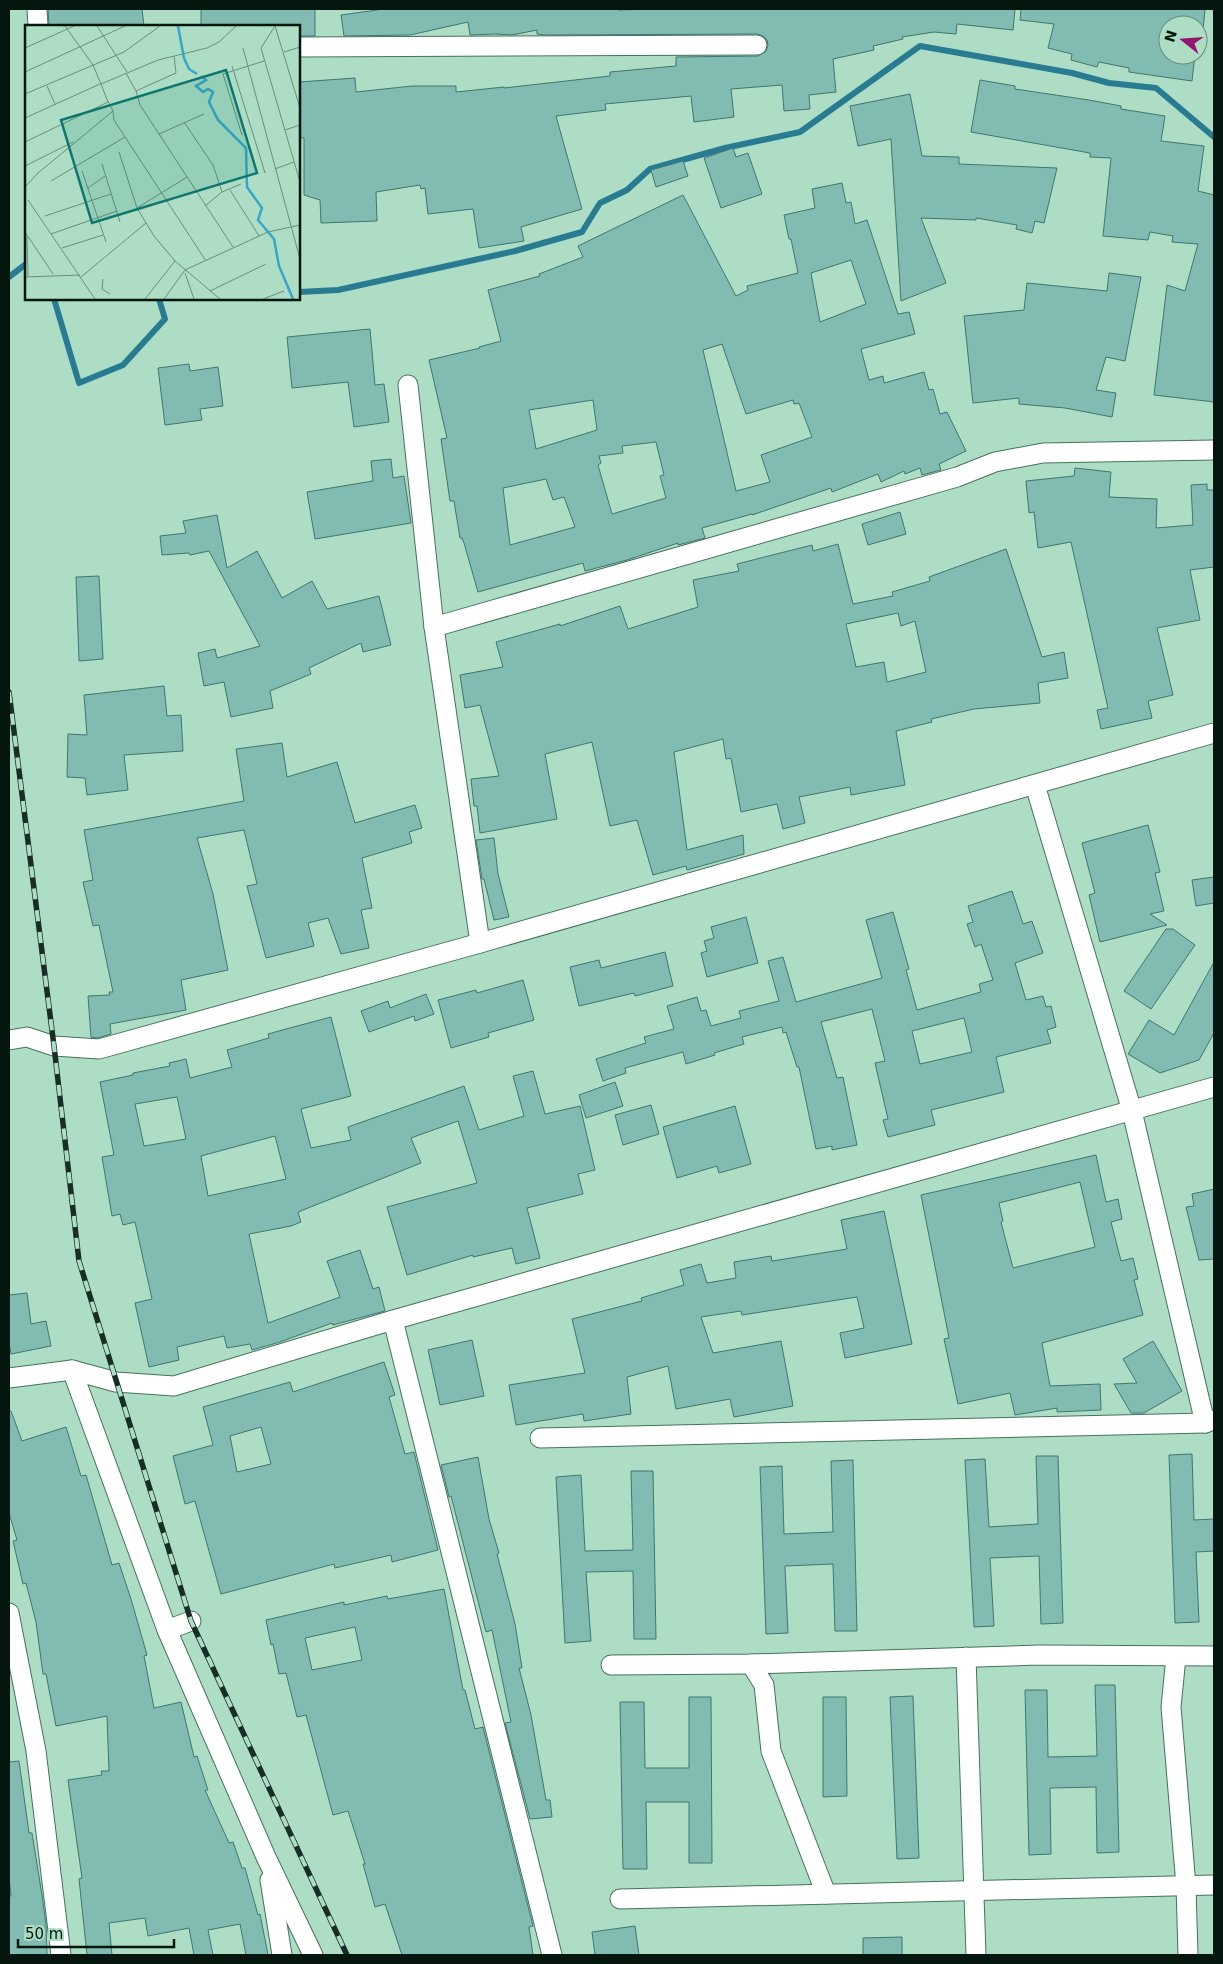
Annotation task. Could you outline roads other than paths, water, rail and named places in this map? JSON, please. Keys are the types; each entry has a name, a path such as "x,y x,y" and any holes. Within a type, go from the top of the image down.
{"street":[{"path":"37,9 38,25"},
{"path":"300,47 757,45"},
{"path":"408,385 434,627 480,942"},
{"path":"434,627 957,477 995,462 1043,453 1214,450"},
{"path":"9,1040 28,1037 54,1046 99,1049 1035,786 1214,733"},
{"path":"540,1438 1209,1421 1132,1112 1035,786"},
{"path":"9,1378 72,1370 116,1382 174,1386 393,1320 1132,1112 1214,1087"},
{"path":"393,1320 552,1955"},
{"path":"72,1370 167,1630 266,1857 313,1955"},
{"path":"9,1613 36,1751 61,1955"},
{"path":"167,1630 191,1621"},
{"path":"611,1665 751,1664 1039,1655 1214,1656"},
{"path":"966,1657 976,1955"},
{"path":"1176,1657 1171,1708 1186,1886 1188,1955"},
{"path":"751,1664 764,1685 771,1751 826,1894"},
{"path":"266,1857 282,1955"},
{"path":"620,1899 1214,1885"}],"waterway":[{"path":"300,292 338,290 515,251 582,232 600,203 627,190 650,169 725,148 800,132 920,46 1072,73 1109,83 1156,88 1214,137"},
{"path":"9,277 25,265"},
{"path":"54,300 79,383 123,365 165,319 159,300"}],"railway":[{"path":"9,692 79,1261 191,1621 347,1955"}]}
